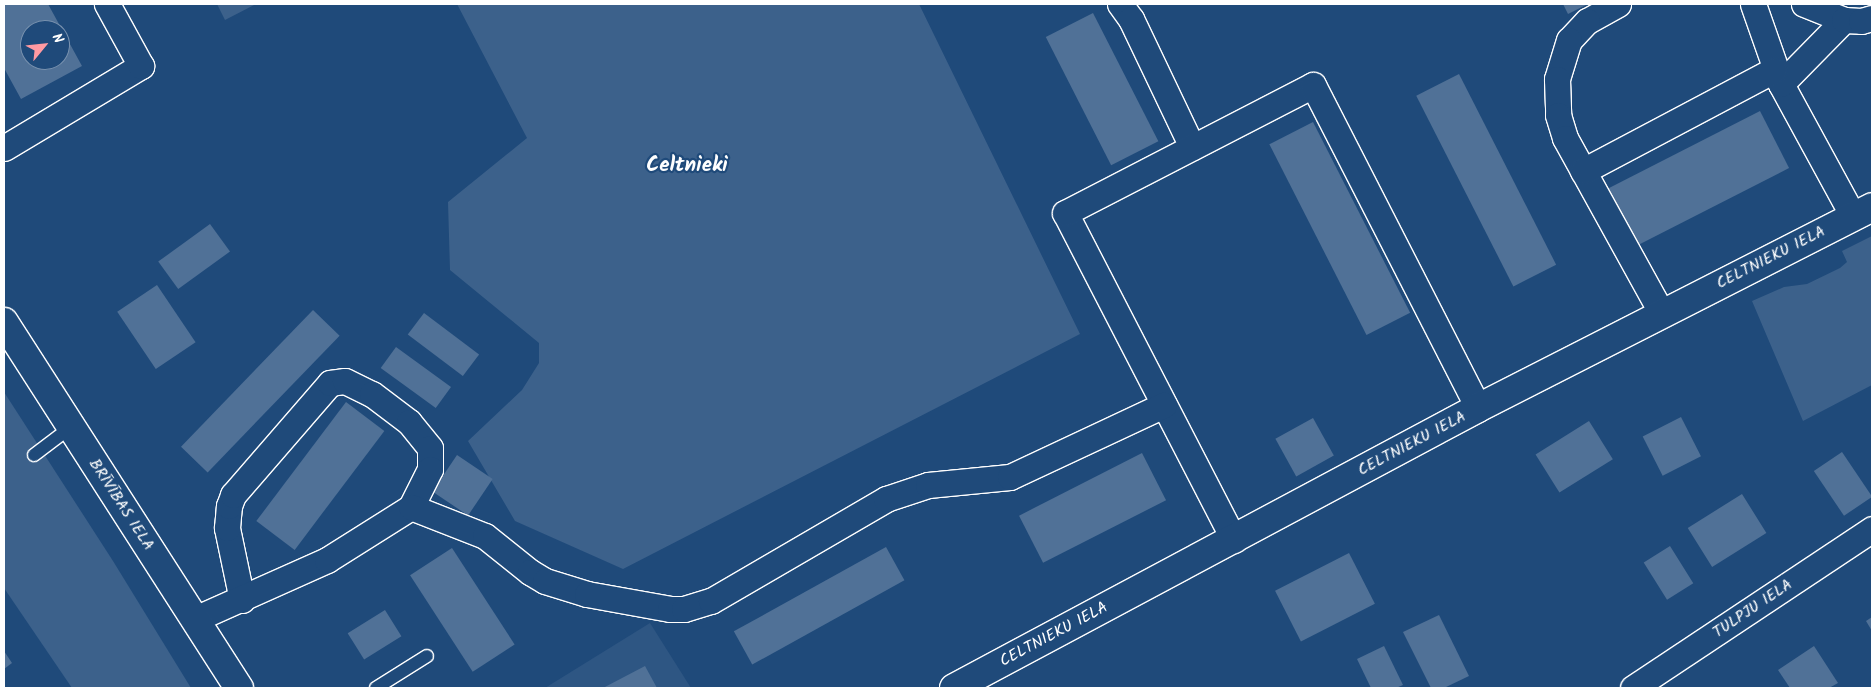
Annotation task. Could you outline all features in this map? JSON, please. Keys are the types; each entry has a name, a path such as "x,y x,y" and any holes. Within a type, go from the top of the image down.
{"street":[{"path":"4,148 141,66 106,4"},
{"path":"1120,4 1131,20 1192,147"},
{"path":"1618,4 1578,29 1569,40 1559,65 1557,95 1560,121 1583,171 1662,314"},
{"path":"1753,4 1777,77 1863,212"},
{"path":"1804,4 1844,20 1861,22 1872,18"},
{"path":"1583,171 1777,77 1844,20"},
{"path":"1234,540 1065,213 1313,85 1478,408"},
{"name":"CELTNIEKU IELA","path":"954,688 1478,408 1863,212"},
{"name":"BRĪVĪBAS IELA","path":"4,322 239,688"},
{"path":"195,619 242,600 327,560 411,506 430,469 430,448 409,422 372,394 345,381 330,383 233,495 228,506 227,528 242,600"},
{"path":"411,506 485,536 530,572 545,580 587,594 670,609 684,609 711,600 886,499 928,485 1010,477 1164,405"},
{"name":"TULPJU IELA","path":"1633,688 1872,529"}],"lane":[{"path":"34,455 71,427"},
{"path":"376,688 427,656"}],"shaded area":[{"path":"217,4 256,4 225,20"},
{"path":"457,4 919,4 1080,334 623,569 515,521 468,441 522,390 539,363 539,343 450,270 448,202 527,138"},
{"path":"1872,236 1872,385 1803,421 1752,301 1784,287 1807,284 1840,268 1847,262 1842,251"},
{"path":"4,392 113,561 191,688 72,688 4,588"},
{"path":"650,623 691,688 545,688"}],"building":[{"path":"4,4 48,4 57,20 20,20 20,70 70,70 70,44 82,66 21,99 4,68"},
{"path":"1563,4 1588,4 1568,14"},
{"path":"1093,13 1158,141 1111,165 1046,37"},
{"path":"1459,74 1556,265 1513,286 1416,96"},
{"path":"1760,111 1789,168 1637,246 1608,189"},
{"path":"1313,122 1410,313 1366,335 1269,144"},
{"path":"210,224 230,252 178,289 158,262"},
{"path":"157,285 196,342 156,369 117,312"},
{"path":"313,310 340,336 208,472 181,447"},
{"path":"424,313 479,355 463,376 408,335"},
{"path":"396,347 451,387 436,408 381,368"},
{"path":"346,402 384,431 295,550 256,521"},
{"path":"1681,417 1701,456 1663,476 1643,437"},
{"path":"1313,418 1334,456 1296,476 1275,439"},
{"path":"1589,421 1613,459 1559,493 1536,454"},
{"path":"1842,452 1872,496 1844,516 1814,471"},
{"path":"1142,453 1166,500 1043,563 1019,516"},
{"path":"457,455 493,479 468,516 432,491"},
{"path":"1742,494 1766,533 1712,567 1688,528"},
{"path":"1670,546 1693,583 1667,600 1644,562"},
{"path":"886,547 904,580 752,665 734,631"},
{"path":"452,548 515,644 473,672 410,575"},
{"path":"1349,553 1375,604 1301,641 1275,591"},
{"path":"385,610 401,636 364,660 348,633"},
{"path":"1439,615 1469,676 1444,688 1431,688 1403,632"},
{"path":"1872,617 1872,631 1866,621"},
{"path":"1384,646 1403,685 1396,688 1371,688 1357,659"},
{"path":"1814,646 1838,683 1829,688 1790,688 1778,670"},
{"path":"4,651 12,663 4,669"},
{"path":"645,666 657,688 603,688"}],"district":[{"name":"Celtnieki","path":"687,166"}]}
